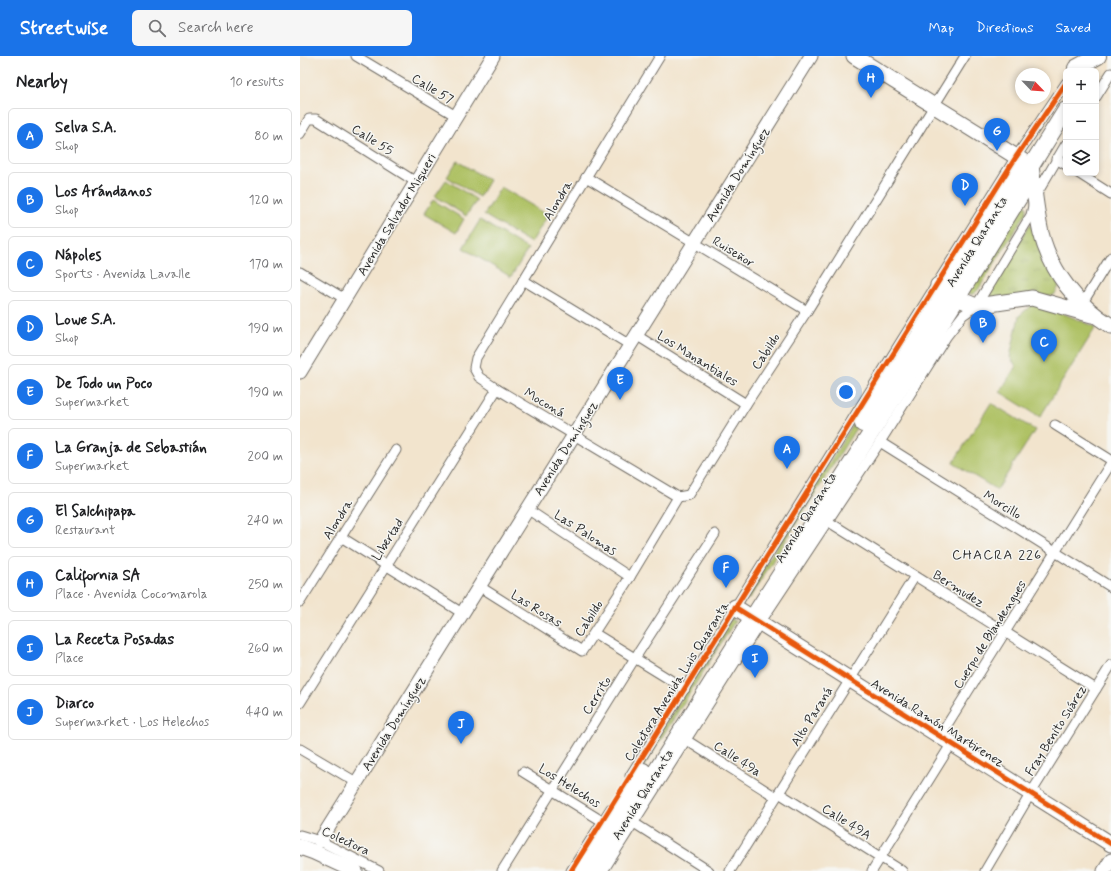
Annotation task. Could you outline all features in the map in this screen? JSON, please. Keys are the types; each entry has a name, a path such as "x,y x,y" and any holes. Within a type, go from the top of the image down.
{"highway":[{"path":"1080,64 1099,56"},
{"name":"Avenida Quaranta","path":"593,871 916,340 947,291 1028,183 1032,166 1063,115"},
{"name":"Avenida Quaranta","path":"581,871 606,823 890,403 947,291"},
{"path":"890,403 912,391"}],"main road":[{"name":"Avenida Salvador Miqueri","path":"300,372 493,56"},
{"name":"Avenida Domínguez","path":"320,841 811,56"},
{"path":"854,56 1032,166 1041,233 1049,256 1062,281 1082,304 1096,317 1111,326"},
{"path":"947,291 976,306 1032,298 1096,317"},
{"name":"Avenida Ramón Martirenez","path":"748,615 1111,844"},
{"path":"300,848 314,852 355,871"},
{"path":"300,858 331,871"},
{"path":"1104,871 1111,860"}],"street":[{"name":"Calle 57","path":"356,56 456,116"},
{"name":"Alondra","path":"476,358 660,56"},
{"name":"Cabildo","path":"582,651 630,577 678,497 689,495 807,311 965,56"},
{"path":"1099,92 1111,74"},
{"path":"947,291 1016,157 1063,87"},
{"name":"Calle 55","path":"300,134 310,119 316,119 416,182"},
{"path":"976,306 1031,215 1035,197 1063,148"},
{"path":"1056,159 1063,163"},
{"name":"Ruiseñor","path":"586,176 807,311"},
{"path":"1083,176 1111,194"},
{"path":"1082,304 1111,258"},
{"path":"300,272 345,299"},
{"name":"Los Manantiales","path":"524,280 746,404"},
{"name":"Colectora Avenida Luis Quaranta","path":"572,871 606,823 685,689 829,522 946,337 963,315 976,306"},
{"name":"Moconá","path":"476,358 474,368 479,377 678,497"},
{"name":"Libertad","path":"300,703 497,389"},
{"path":"1055,426 1111,462"},
{"name":"Morcillo","path":"880,442 1111,587"},
{"name":"Alondra","path":"300,602 396,450"},
{"name":"Cuerpo de Blandengues","path":"872,871 1005,632 1111,462"},
{"name":"Las Palomas","path":"527,509 630,577"},
{"name":"Bermudez","path":"829,522 1096,689"},
{"name":"Cerrito","path":"502,871 635,658 715,534"},
{"path":"341,537 462,613"},
{"name":"Alto Paraná","path":"730,871 915,576"},
{"name":"Las Rosas","path":"479,586 582,651"},
{"name":"Colectora Avenida Luis Quaranta","path":"603,871 686,740 748,615"},
{"path":"594,633 685,689"},
{"name":"Fray Benito Suárez","path":"985,871 1031,793 1111,665"},
{"name":"Calle 49a","path":"686,740 777,795"},
{"path":"300,749 356,782"},
{"name":"Los Helechos","path":"523,772 606,823"},
{"name":"Calle 49A","path":"777,795 902,871"},
{"path":"634,823 710,871"},
{"name":"Colectora","path":"300,835 320,841 379,871"}],"green space":[{"path":"457,161 489,180 479,197 447,177"},
{"path":"446,180 477,200 466,216 435,196"},
{"path":"501,187 548,215 531,243 484,215"},
{"path":"433,200 464,219 456,233 424,214"},
{"path":"1020,204 1025,204 1027,208 1026,213 978,290 974,294 970,294 968,291"},
{"path":"480,220 528,249 511,277 463,248"},
{"path":"1030,224 1048,267 1059,286 1055,294 1052,296 986,298"},
{"path":"930,302 933,305 749,599 745,597"},
{"path":"1035,302 1096,327 1040,417 1000,392 1016,366 1010,357 1019,316"},
{"path":"991,403 1035,430 997,490 953,463"},
{"path":"731,619 735,621 615,812 611,810"}],"cycle path":[{"path":"571,871 1016,157 1063,87"},
{"path":"735,607 1111,844"}],"place":[{"name":"California SA","path":"871,98"},
{"name":"El Salchipapa","path":"997,151"},
{"name":"Lowe S.A.","path":"965,206"},
{"name":"Los Arándanos","path":"983,343"},
{"name":"Nápoles","path":"1044,362"},
{"name":"De Todo un Poco","path":"620,400"},
{"name":"Selva S.A.","path":"787,469"},
{"name":"La Granja de Sebastián","path":"726,588"},
{"name":"La Receta Posadas","path":"755,678"},
{"name":"Diarco","path":"461,744"}],"district":[{"name":"CHACRA 226","path":"997,554"}]}
